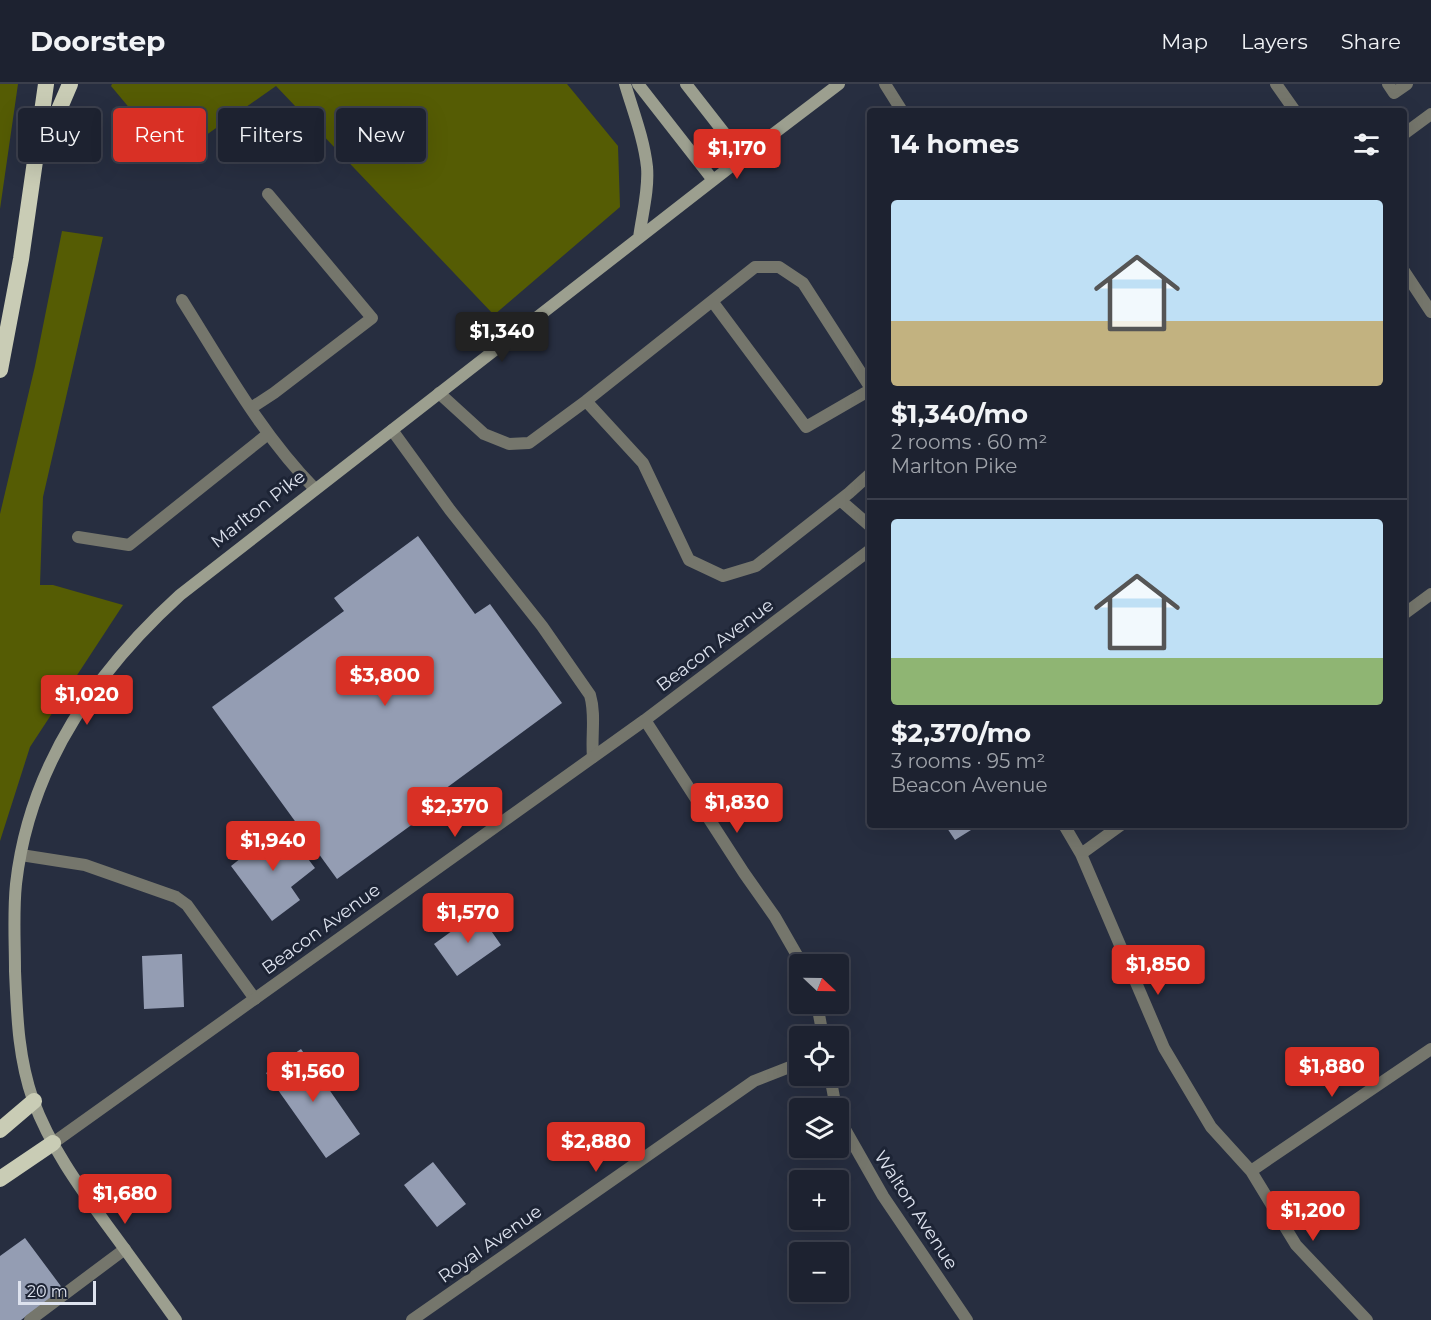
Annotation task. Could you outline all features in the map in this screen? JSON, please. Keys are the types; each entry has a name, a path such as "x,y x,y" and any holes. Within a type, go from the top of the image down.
{"highway":[{"path":"0,370 21,259 46,84"},
{"path":"35,167 70,84"},
{"path":"0,1130 34,1101"},
{"path":"0,1179 53,1143"}],"main road":[{"path":"625,84 640,133 646,166 646,191 639,238"},
{"path":"638,84 714,180"},
{"path":"686,84 743,157"},
{"name":"Marlton Pike","path":"170,1318 71,1175 53,1143 34,1101 20,1048 17,1022 16,885 29,822 54,756 86,699 106,672 155,617 180,595 839,84"}],"street":[{"path":"885,84 900,108"},
{"path":"1276,84 1293,108"},
{"path":"1388,84 1394,93 1407,84"},
{"path":"1407,132 1431,114"},
{"path":"251,408 372,318 268,194"},
{"path":"439,393 484,434 510,444 529,443 586,401 755,267 779,267 803,283 867,383"},
{"path":"1407,276 1431,312"},
{"path":"182,300 268,434 315,489"},
{"path":"712,301 806,427 867,390"},
{"path":"586,401 643,463 689,560 723,576 756,566 867,477"},
{"path":"392,430 450,510 542,626 590,695 593,707 593,757"},
{"path":"78,537 129,545 268,434"},
{"path":"840,500 867,523"},
{"name":"Beacon Avenue","path":"53,1143 645,720 867,552"},
{"path":"1407,612 1431,594"},
{"path":"645,720 775,917 796,954"},
{"path":"1066,828 1081,854 1164,1048 1211,1127 1251,1171 1296,1245 1367,1320"},
{"path":"1081,854 1117,828"},
{"path":"21,855 85,865 176,897 187,905 255,999"},
{"path":"1251,1171 1431,1049"},
{"name":"Royal Avenue","path":"412,1320 754,1081 789,1067"},
{"name":"Walton Avenue","path":"849,1136 883,1196 967,1320"},
{"path":"30,1320 125,1250"}],"green space":[{"path":"0,84 18,84 0,209"},
{"path":"112,84 567,84 618,146 620,207 494,315 348,162 426,162 426,108 336,108 336,149 324,136 324,108 297,108 276,86 245,108 218,108 218,127 206,135 206,108 129,108 111,86"},
{"path":"62,231 103,237 43,497 40,585 53,585 123,605 30,747 0,841 0,514 35,366"}],"building":[{"path":"418,536 475,614 490,604 562,703 445,789 450,797 337,879 212,707 344,611 334,598"},
{"path":"947,828 974,828 955,840"},
{"path":"286,830 315,868 291,887 300,900 272,921 231,866 241,858 236,852 255,837 263,848"},
{"path":"478,912 501,945 457,976 434,944"},
{"path":"182,954 184,1007 144,1009 142,956"},
{"path":"301,1049 360,1134 326,1158 266,1073"},
{"path":"433,1162 466,1204 437,1227 404,1185"},
{"path":"25,1238 63,1289 21,1320 0,1320 0,1256"}]}
